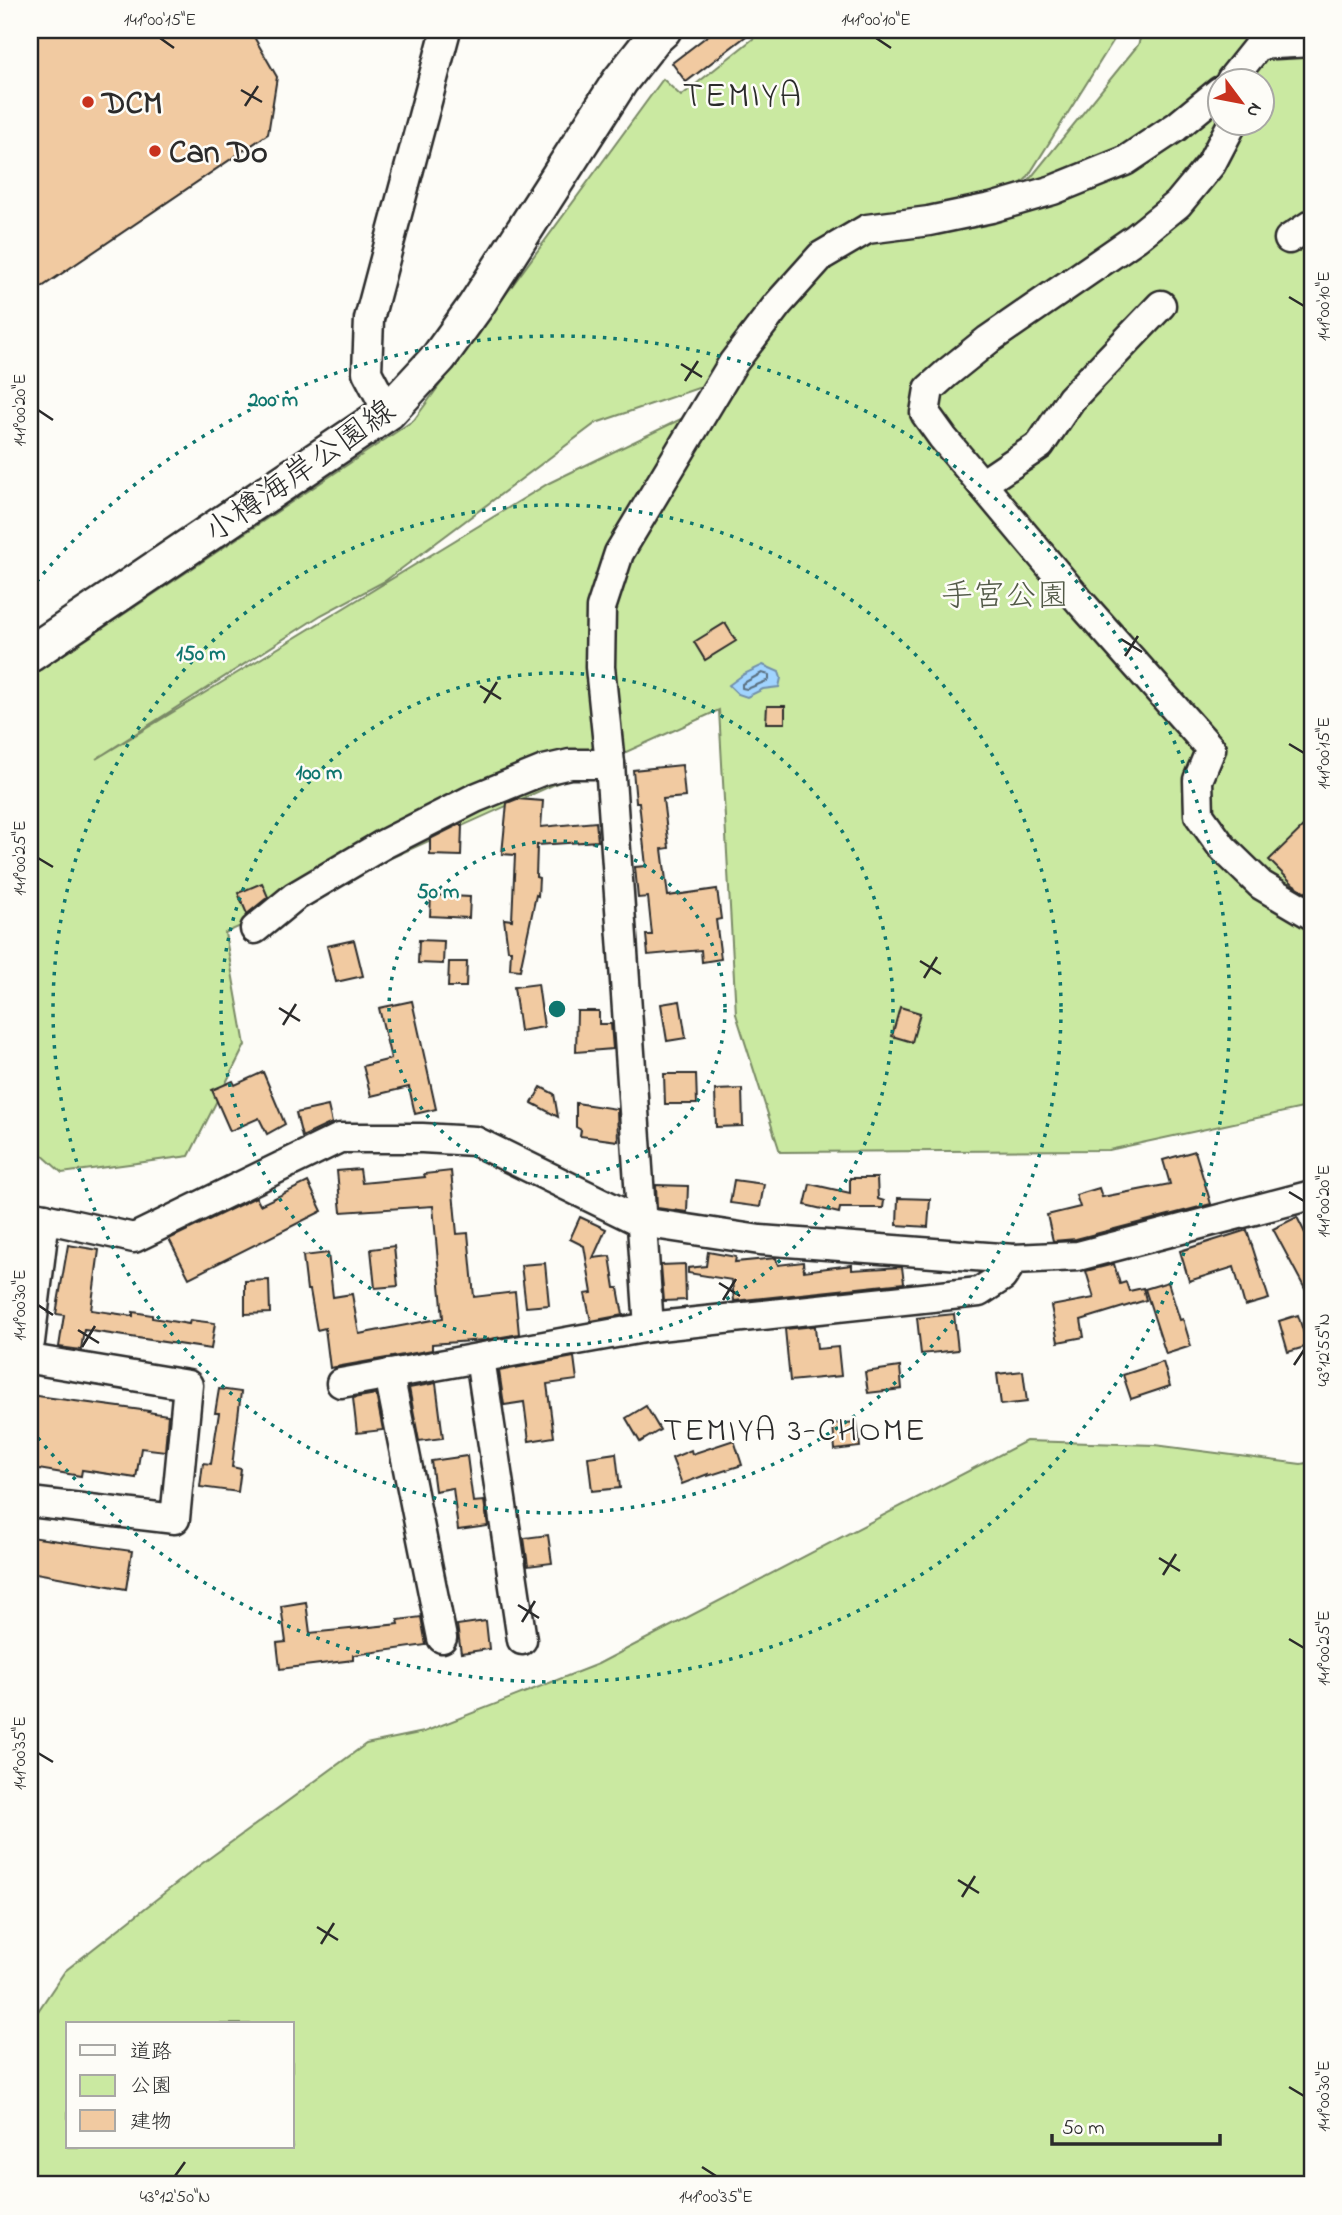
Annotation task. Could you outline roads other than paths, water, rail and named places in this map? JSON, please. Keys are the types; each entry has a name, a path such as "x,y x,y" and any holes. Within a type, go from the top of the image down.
{"main road":[{"name":"小樽海岸公園線","path":"30,654 388,412 439,357 475,307 620,81 663,30"}],"street":[{"path":"388,412 367,372 369,319 446,30"},
{"path":"1260,38 1312,42"},
{"path":"1241,66 1260,38"},
{"path":"1253,66 1260,38"},
{"path":"649,1327 610,764 600,667 601,608 619,553 733,363 778,304 821,256 867,229 929,221 991,208 1054,190 1125,161 1176,127 1206,102"},
{"path":"1226,136 1211,164 1178,204 1136,238 988,340 929,389 925,413 1082,604 1211,749 1198,780 1199,815 1222,847 1261,885 1312,915"},
{"path":"982,484 1040,445 1071,400 1161,305"},
{"path":"255,929 294,897 384,844 475,799 544,770 570,764 610,764"},
{"path":"30,1342 37,1216 134,1238 340,1138 475,1141 641,1222 760,1240 1014,1259 1078,1256 1312,1195"},
{"path":"341,1383 649,1327 979,1292 1002,1277 1014,1259"},
{"path":"480,1358 522,1640"},
{"path":"30,1359 188,1385 175,1518 30,1502"},
{"path":"389,1374 442,1638"}],"water":[{"path":"763,665 779,672 779,687 763,689 747,697 738,694 729,685 744,674"}],"place":[{"name":"DCM","path":"88,102"},
{"name":"Can Do","path":"155,151"}],"district":[{"name":"TEMIYA","path":"743,94"},
{"name":"TEMIYA 3-CHOME","path":"795,1428"}],"park label":[{"name":"手宮公園","path":"1005,594"}]}
